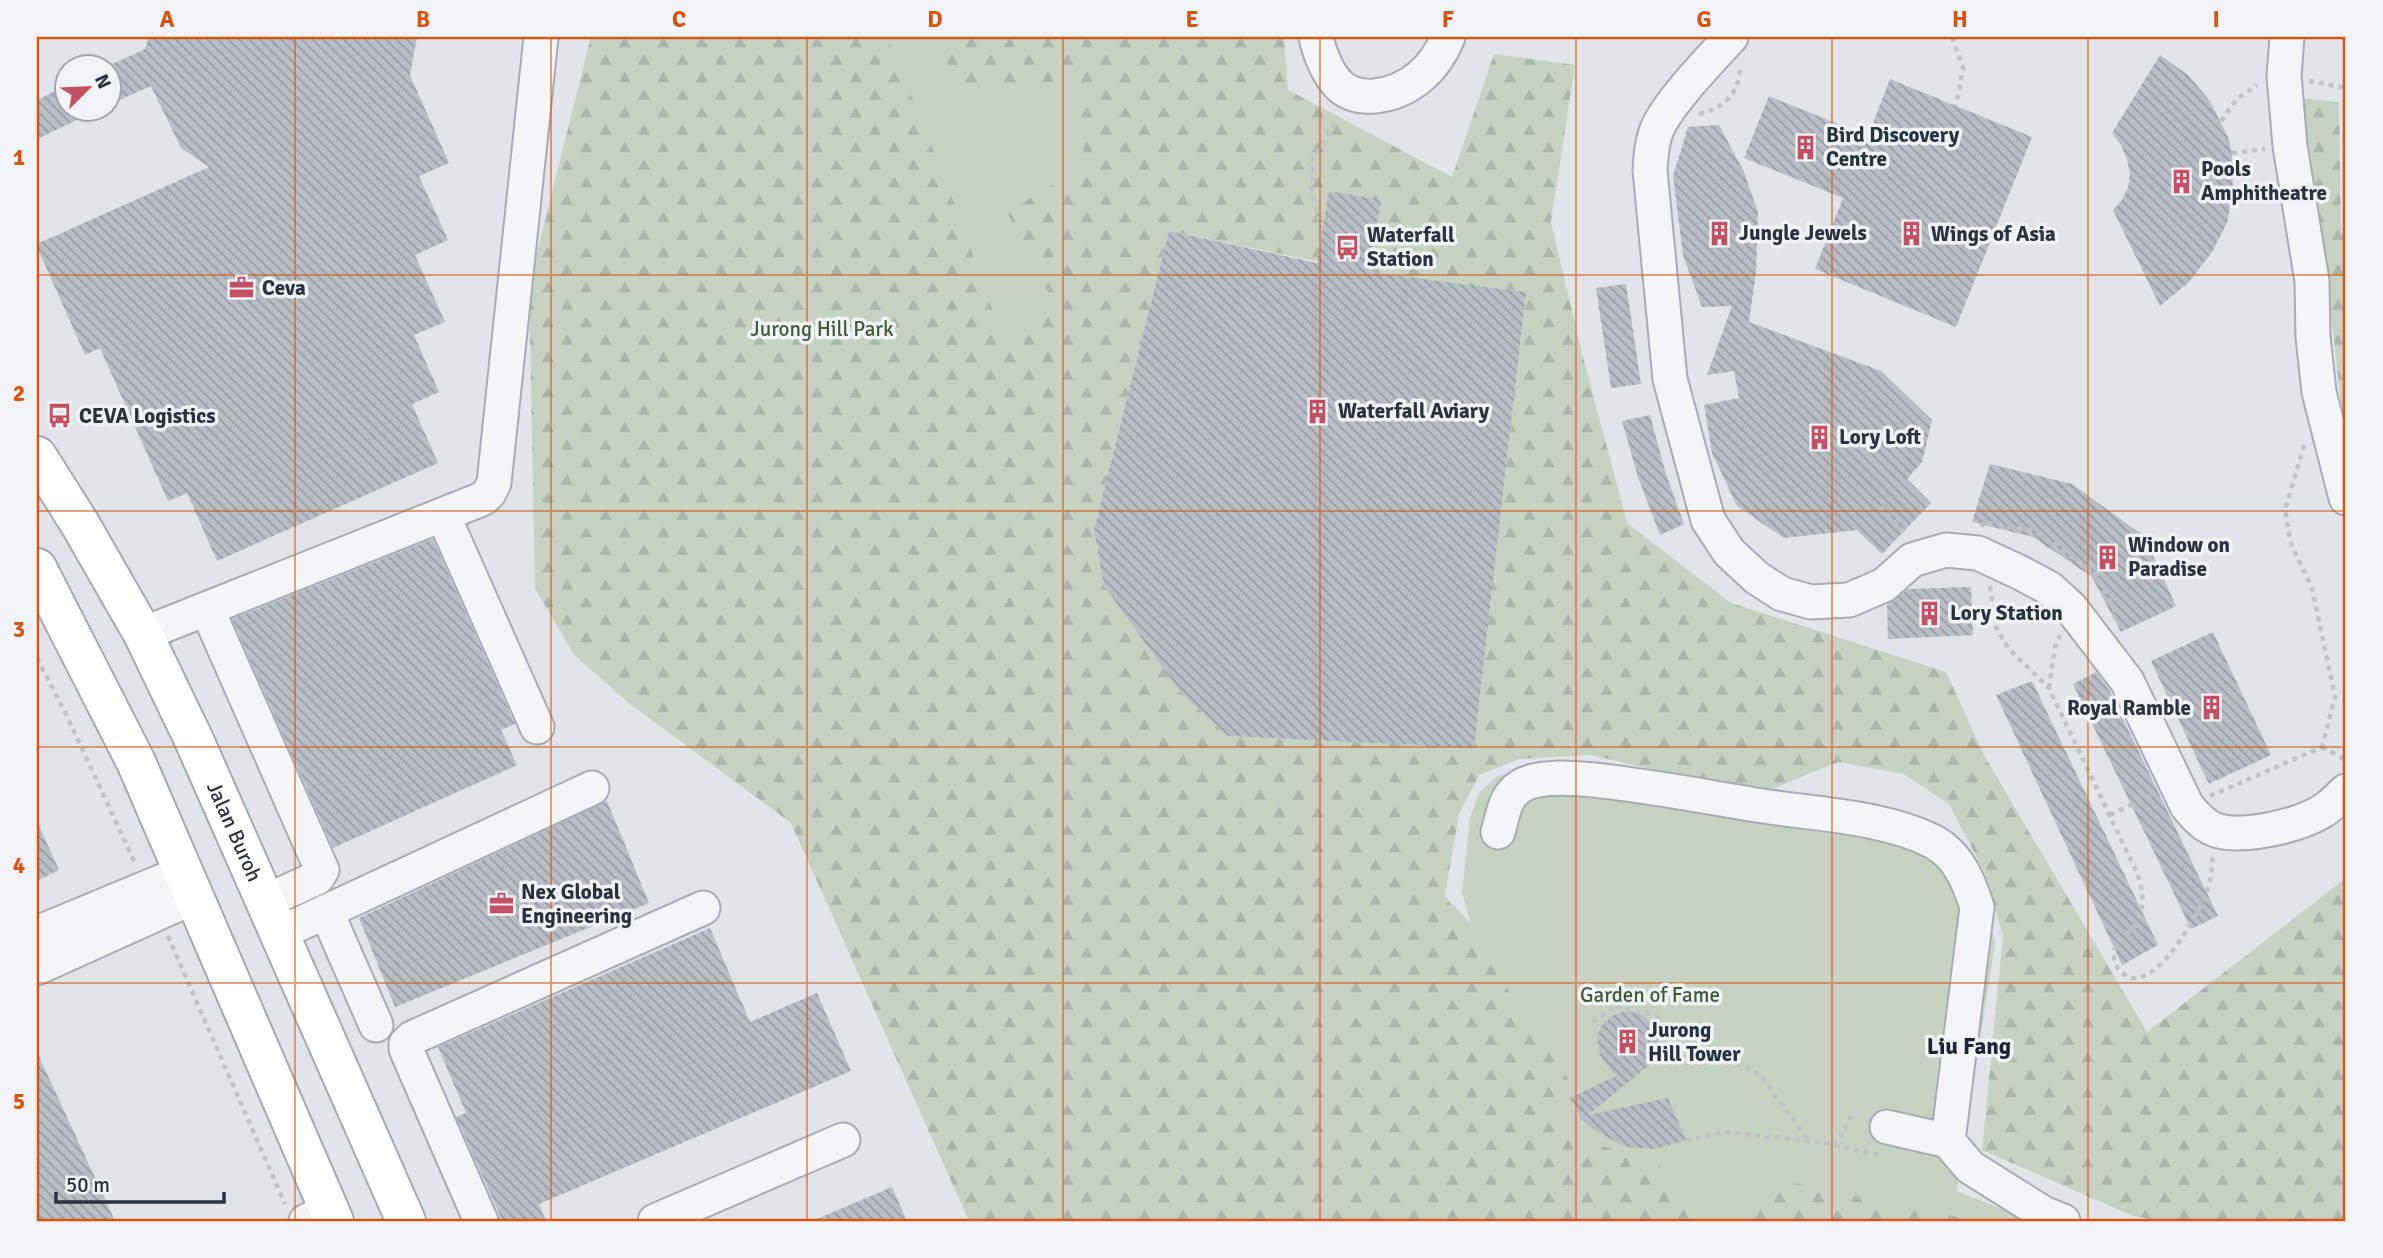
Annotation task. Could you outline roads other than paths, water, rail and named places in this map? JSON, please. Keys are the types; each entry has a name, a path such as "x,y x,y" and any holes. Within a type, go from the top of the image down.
{"main road":[{"name":"Jalan Buroh","path":"37,456 80,524 143,634 194,740 406,1221"},
{"path":"37,568 136,762 189,884 324,1218"}],"street":[{"path":"143,634 443,515 482,499 489,493 494,483 541,37"},
{"path":"1316,37 1333,78 1352,94 1363,97 1393,93 1409,86 1422,76 1439,56 1448,37"},
{"path":"1731,37 1671,107 1659,126 1652,147 1650,170 1670,379 1708,520 1729,552 1757,578 1782,594 1811,602 1849,600 1884,585 1912,560 1946,550 1975,552 2049,588 2071,608 2127,681 2181,795 2198,819 2211,828 2227,834 2244,834 2281,826 2321,812 2346,791"},
{"path":"2287,37 2284,76 2290,146 2312,281 2319,392 2346,498"},
{"path":"443,515 537,727"},
{"path":"207,609 321,864 322,870 317,878 273,917"},
{"path":"1498,832 1507,799 1521,786 1541,780 1592,780 1851,819 1905,830 1937,844 1954,858 1967,876 1978,907 1948,1142"},
{"path":"273,917 326,911 592,788"},
{"path":"37,933 189,884"},
{"path":"37,968 189,884"},
{"path":"481,1221 405,1044 412,1038 703,908"},
{"path":"326,911 376,1026"},
{"path":"1887,1127 1948,1142 1970,1167 2043,1213 2063,1221"},
{"path":"655,1221 843,1140"}],"place":[{"name":"Bird Discovery Centre","path":"1806,147"},
{"name":"Pools Amphitheatre","path":"2181,181"},
{"name":"Jungle Jewels","path":"1719,233"},
{"name":"Wings of Asia","path":"1911,234"},
{"name":"Waterfall Station","path":"1347,247"},
{"name":"Ceva","path":"242,288"},
{"name":"Waterfall Aviary","path":"1318,411"},
{"name":"CEVA Logistics","path":"59,416"},
{"name":"Lory Loft","path":"1819,437"},
{"name":"Window on Paradise","path":"2108,557"},
{"name":"Lory Station","path":"1930,613"},
{"name":"Royal Ramble","path":"2211,708"},
{"name":"Nex Global Engineering","path":"501,904"},
{"name":"Jurong Hill Tower","path":"1628,1042"}],"district":[{"name":"Liu Fang","path":"1969,1046"}],"park label":[{"name":"Jurong Hill Park","path":"822,329"},
{"name":"Garden of Fame","path":"1650,995"}]}
